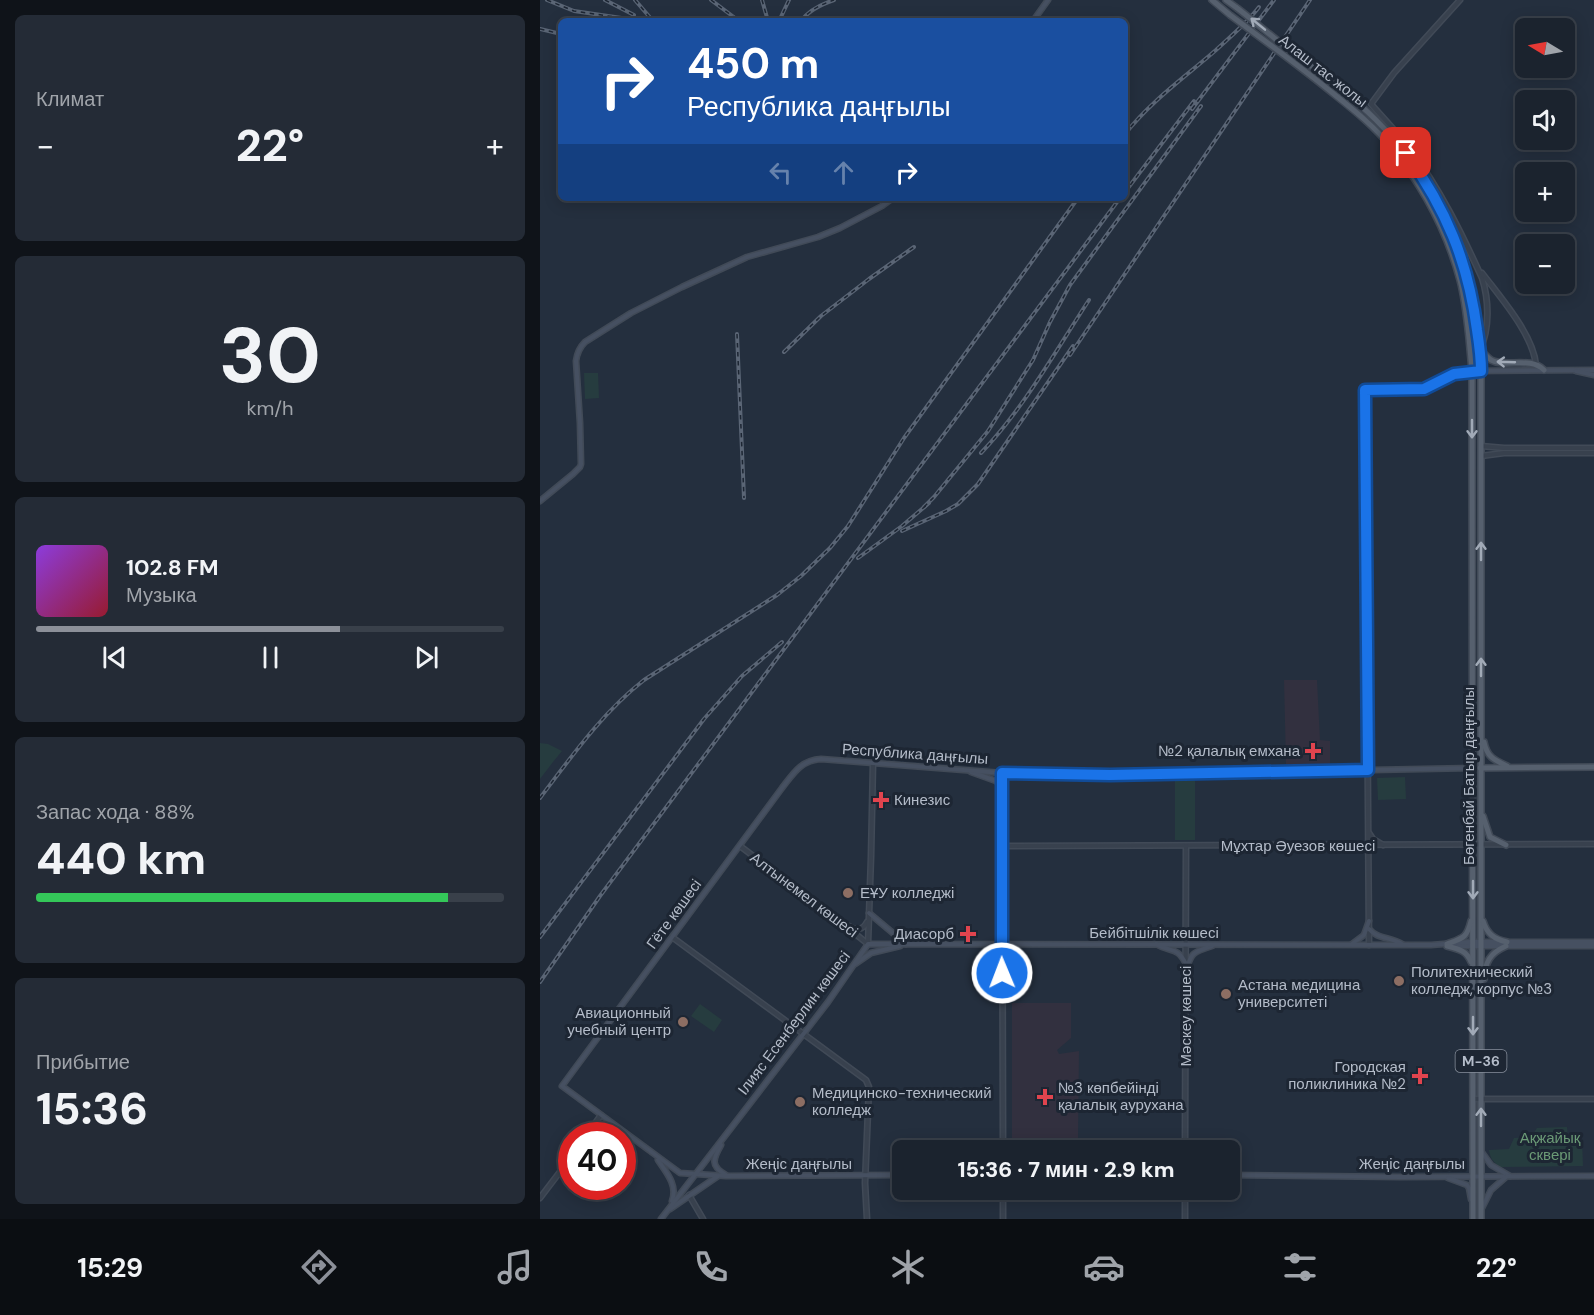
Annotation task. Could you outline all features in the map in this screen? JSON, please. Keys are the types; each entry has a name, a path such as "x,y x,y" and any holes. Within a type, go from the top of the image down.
{"main road":[{"path":"1034,18 1048,0"},
{"name":"Алаш тас жолы","path":"1212,0 1363,118 1390,146 1428,200 1443,231 1454,260 1464,301 1469,338"},
{"name":"Алаш тас жолы","path":"1226,0 1347,94 1375,119 1406,153 1425,179 1450,228 1469,283 1478,334"},
{"path":"1231,0 1238,8"},
{"path":"540,501 580,468 581,429 576,361 577,353 585,342 657,300 747,257 818,237 840,228 888,201"},
{"name":"Бөгенбай Батыр даңғылы","path":"1478,334 1481,371 1480,1219"},
{"name":"Бөгенбай Батыр даңғылы","path":"1469,338 1472,371 1473,1219"},
{"path":"1480,350 1495,362 1536,364 1544,370"},
{"path":"1573,370 1582,374 1594,375"},
{"path":"1472,371 1594,370"},
{"path":"1481,731 1491,759 1508,767"},
{"name":"Республика даңғылы","path":"810,760 873,762 1002,773 1110,775 1594,767"},
{"name":"Гёте көшесі","path":"562,1086 796,770 804,762 810,760"},
{"path":"964,770 996,781 1002,798"},
{"path":"1481,810 1490,837 1506,845"},
{"path":"869,913 906,945"},
{"path":"1448,945 1464,938 1473,913"},
{"path":"1481,916 1490,935 1506,944 1497,950 1487,962 1481,989"},
{"path":"1351,945 1364,935 1369,921"},
{"path":"1369,929 1377,936 1397,941 1402,945"},
{"name":"Бейбітшілік көшесі","path":"868,944 1594,944"},
{"name":"Ілияс Есенберлин көшесі","path":"667,1212 828,1002 868,944"},
{"path":"1155,944 1177,951 1182,955 1186,964"},
{"path":"852,966 871,953 906,945"},
{"path":"1186,973 1188,960 1193,954 1217,945"},
{"path":"1448,945 1468,954 1473,968"},
{"name":"Жеңіс даңғылы","path":"562,1086 680,1173 719,1176 892,1175"},
{"path":"726,1135 714,1157 714,1164 726,1176"},
{"path":"1481,1150 1491,1165 1509,1176 1491,1190 1481,1211"},
{"path":"656,1156 674,1186 674,1196 670,1207"},
{"name":"Жеңіс даңғылы","path":"1240,1175 1594,1176"},
{"path":"661,1219 689,1195 719,1176"},
{"path":"1445,1176 1467,1185 1473,1207"}],"street":[{"path":"1460,0 1394,73 1371,104 1410,150 1443,198 1476,265 1485,289 1487,318 1484,341 1480,350"},
{"path":"1476,265 1521,326 1536,364"},
{"path":"1369,945 1365,390 1424,389 1449,376 1472,371"},
{"path":"1481,446 1504,451 1594,453"},
{"path":"1481,456 1504,451 1594,448"},
{"name":"Ілияс Есенберлин көшесі","path":"868,944 873,762"},
{"path":"1002,773 1003,1140"},
{"path":"1368,832 1383,846"},
{"name":"Мұхтар Әуезов көшесі","path":"1002,846 1594,844"},
{"name":"Алтынемел көшесі","path":"740,846 868,944"},
{"name":"Мәскеу көшесі","path":"1185,1140 1186,846"},
{"path":"840,921 852,928 860,929 867,923 869,913"},
{"path":"672,937 866,1080 868,1083 865,1183 867,1219"},
{"path":"1474,1099 1594,1099"},
{"path":"596,1122 601,1115"},
{"path":"540,1198 558,1174"},
{"path":"689,1195 703,1219"},
{"path":"1003,1200 1004,1219"},
{"path":"1185,1200 1185,1219"}],"shaded area":[{"path":"1284,680 1317,680 1320,740 1330,741 1330,764 1286,764"},
{"name":"№3 көпбейінді қалалық аурухана","path":"1012,1003 1071,1003 1071,1038 1057,1050 1059,1054 1079,1051 1078,1140 1012,1140"}],"green space":[{"path":"584,373 598,373 599,398 585,399"},
{"path":"540,743 562,751 540,779"},
{"path":"1405,777 1406,799 1378,800 1377,778"},
{"path":"1175,779 1195,779 1195,840 1175,840"},
{"path":"700,1004 722,1020 714,1032 691,1016"},
{"name":"Ақжайық сквері","path":"1567,1127 1568,1138 1582,1139 1583,1166 1500,1167 1490,1155 1489,1150 1509,1149 1514,1138 1531,1137 1537,1128"}],"railway":[{"path":"547,0 574,11 622,18"},
{"path":"605,0 634,15"},
{"path":"635,0 650,18"},
{"path":"711,0 735,18"},
{"path":"762,0 767,18"},
{"path":"780,18 789,0"},
{"path":"804,18 816,8 834,0"},
{"path":"1192,109 1274,0"},
{"path":"1070,355 1310,0"},
{"path":"1128,130 1157,100 1216,50 1259,7"},
{"path":"540,29 558,33"},
{"path":"1128,188 1194,101"},
{"path":"924,507 988,431 1033,360 1070,285 1201,106"},
{"path":"540,798 588,736 615,706 644,680 777,595 830,548 848,526 904,438 1076,201"},
{"path":"540,982 600,896 1118,201"},
{"path":"784,352 821,316 914,247"},
{"path":"981,453 1025,399 1089,300"},
{"path":"737,334 744,498"},
{"path":"902,531 958,504 978,484 1073,346"},
{"path":"858,558 929,503"},
{"path":"540,937 704,719 742,676 782,642"}],"place":[{"name":"№2 қалалық емхана","path":"1313,751"},
{"name":"Кинезис","path":"881,800"},
{"name":"ЕҰУ колледжі","path":"848,893"},
{"name":"Диасорб","path":"968,934"},
{"name":"Политехнический колледж, корпус №3","path":"1399,981"},
{"name":"Астана медицина университеті","path":"1226,994"},
{"name":"Авиационный учебный центр","path":"683,1022"},
{"name":"Городская поликлиника №2","path":"1420,1076"},
{"name":"№3 көпбейінді қалалық аурухана","path":"1045,1097"},
{"name":"Медицинско-технический колледж","path":"800,1102"}],"route":[{"path":"1002,973 1002,773 1110,775 1368,770 1365,390 1424,389 1454,374 1481,371 1474,306 1461,258 1441,207 1425,179 1406,153"}]}
